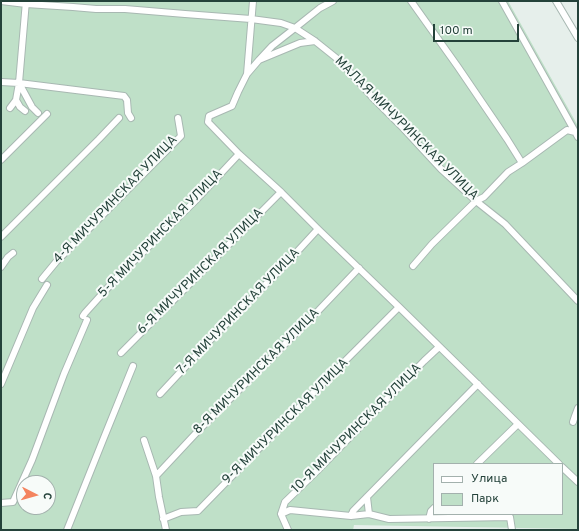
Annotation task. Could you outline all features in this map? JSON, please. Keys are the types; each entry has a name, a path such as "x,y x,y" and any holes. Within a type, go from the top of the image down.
{"street":[{"name":"МАЛАЯ МИЧУРИНСКАЯ УЛИЦА","path":"1,1 73,6 96,10 125,9 251,19 281,23 295,28 315,41 340,61 441,169 476,201 505,224 578,301"},
{"path":"247,74 253,1"},
{"path":"333,1 320,8 272,46 247,74 232,106 209,116 208,122 239,154 281,192 558,463"},
{"path":"411,1 458,67 522,163"},
{"path":"502,1 577,135"},
{"path":"556,1 578,38"},
{"path":"10,108 16,100 19,83 26,2"},
{"path":"259,60 300,43 315,41"},
{"path":"1,82 124,96 127,100 128,113 131,118"},
{"path":"19,83 32,107 38,113"},
{"path":"16,100 20,107 25,111"},
{"path":"1,160 47,114"},
{"path":"1,237 89,150 119,118"},
{"name":"4-Я МИЧУРИНСКАЯ УЛИЦА","path":"42,279 56,262 180,136 178,118"},
{"path":"413,266 432,244 476,201 484,197 508,172 567,130 568,118"},
{"path":"567,130 577,135"},
{"name":"5-Я МИЧУРИНСКАЯ УЛИЦА","path":"1,503 13,502 32,460 85,318 85,313 122,272 195,201 239,154"},
{"name":"6-Я МИЧУРИНСКАЯ УЛИЦА","path":"121,353 281,192"},
{"name":"7-Я МИЧУРИНСКАЯ УЛИЦА","path":"160,394 318,229"},
{"path":"1,267 13,253"},
{"name":"8-Я МИЧУРИНСКАЯ УЛИЦА","path":"156,476 198,431 320,310 359,268"},
{"path":"1,384 33,308 47,285"},
{"name":"9-Я МИЧУРИНСКАЯ УЛИЦА","path":"163,519 181,512 198,511 399,307"},
{"name":"10-Я МИЧУРИНСКАЯ УЛИЦА","path":"281,514 285,502 439,347"},
{"path":"67,530 133,366"},
{"path":"351,516 354,510 478,384"},
{"path":"573,422 578,408"},
{"path":"478,463 518,424"},
{"path":"144,440 156,476 166,530"},
{"path":"563,468 578,482"},
{"path":"367,497 369,514"},
{"path":"429,519 433,509"},
{"path":"288,530 281,514 290,510 351,516 369,514 389,519 429,519 512,515 512,530"}],"green space":[{"path":"1,1 508,1 578,126 578,529 354,525 353,530 1,530"}]}
